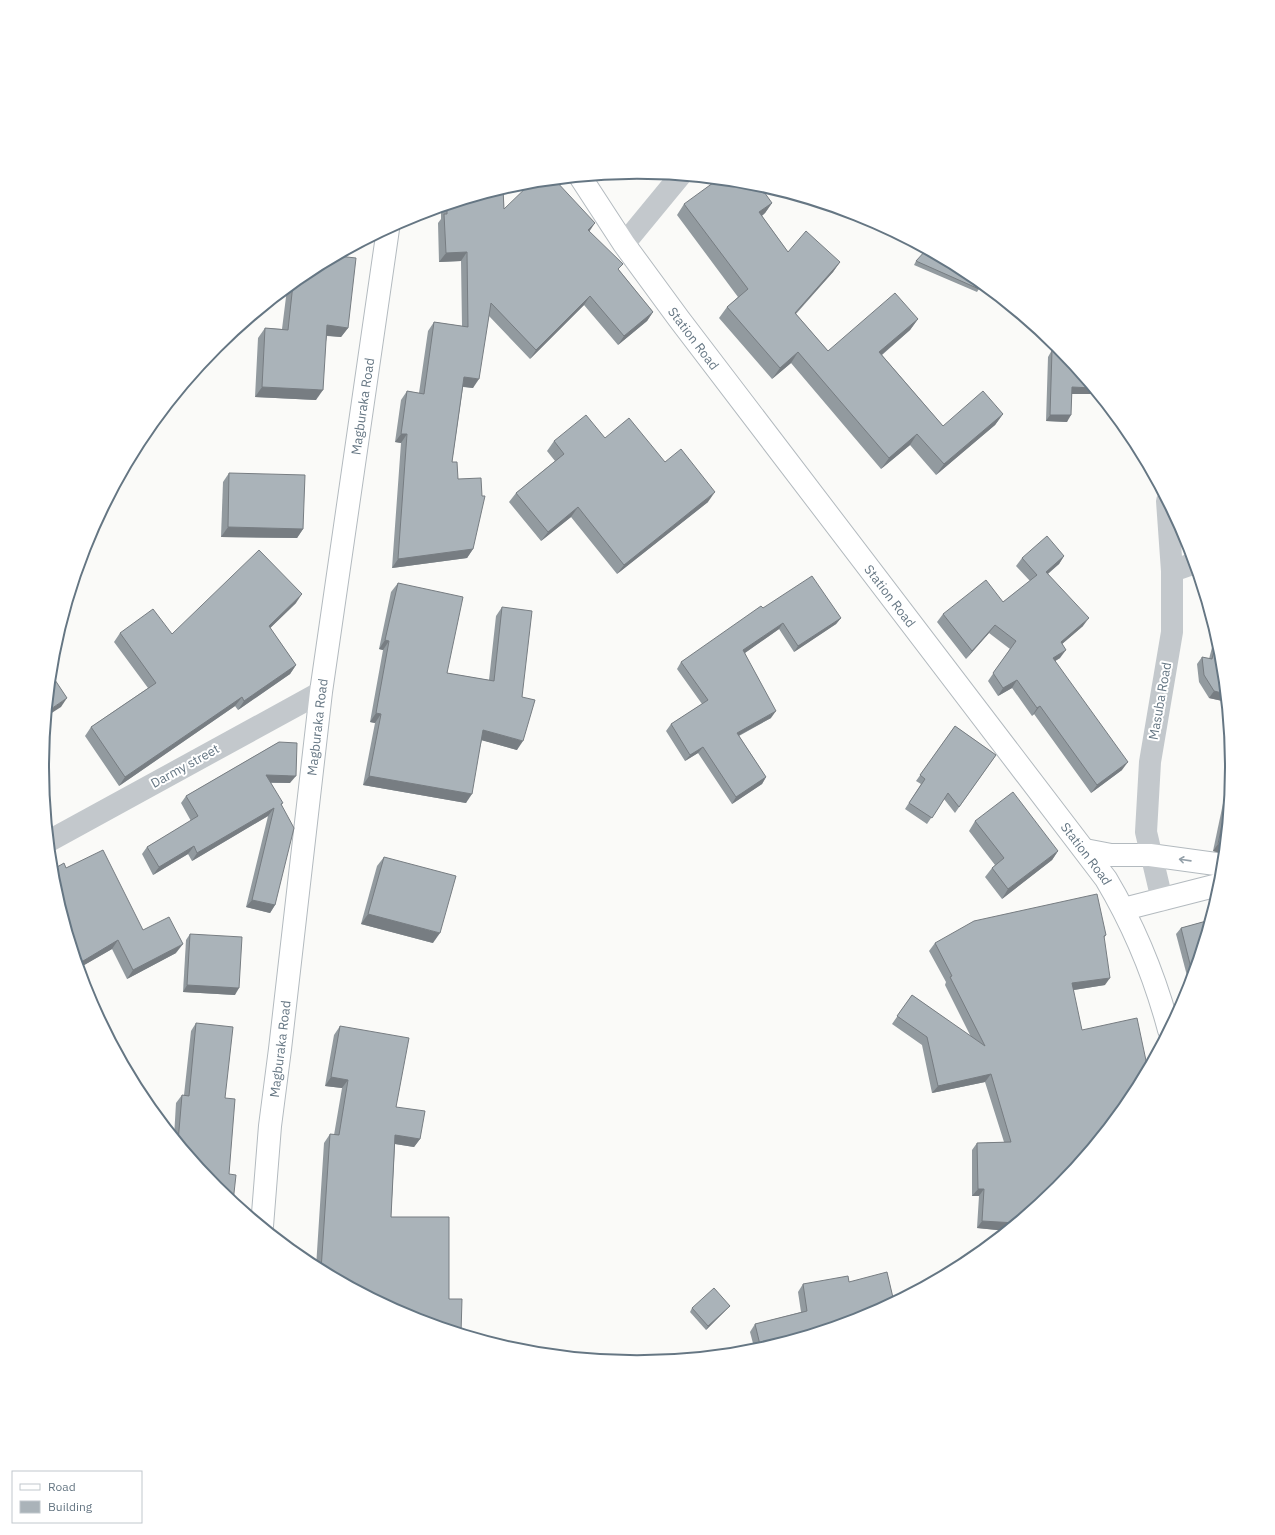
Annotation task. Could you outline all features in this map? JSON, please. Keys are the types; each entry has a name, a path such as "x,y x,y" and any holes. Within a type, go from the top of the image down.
{"street":[{"path":"624,244 677,180"},
{"name":"Station Road","path":"583,182 624,244 679,319 1106,879 1124,909 1159,994 1167,1023"},
{"name":"Magburaka Road","path":"262,1221 270,1126 321,692 387,235"},
{"name":"Masuba Road","path":"1162,900 1150,855 1146,832 1150,762 1172,632 1172,571 1168,513"},
{"path":"1172,571 1190,565"},
{"name":"Darmy street","path":"53,839 321,692"},
{"path":"1085,850 1111,855 1150,855 1218,864"},
{"path":"1124,909 1214,886"}],"building":[{"path":"559,184 595,223 588,230 623,264 618,269 653,312 624,336 590,296 536,350 491,303 479,379 464,377 452,462 457,462 458,479 481,478 482,496 485,496 473,549 398,559 407,434 401,434 407,391 424,394 434,322 468,327 467,252 446,253 444,214 447,214 448,210 503,195 504,209 524,190"},
{"path":"712,184 765,193 772,203 759,212 788,252 806,231 840,262 795,313 828,351 895,293 918,319 879,352 943,426 983,391 1003,414 944,464 917,434 889,458 798,352 780,368 727,307 748,289 684,204"},
{"path":"923,253 979,289 979,289 916,261"},
{"path":"345,257 356,258 348,328 327,325 323,390 262,387 265,328 288,330 292,292"},
{"path":"1052,350 1087,388 1072,387 1071,415 1050,415"},
{"path":"586,415 605,438 629,418 665,462 681,449 715,492 624,565 578,507 548,532 516,493 564,454 554,441"},
{"path":"229,473 305,475 303,529 228,527"},
{"path":"1047,536 1064,556 1046,572 1089,618 1061,642 1066,650 1053,658 1128,762 1097,785 1040,706 1037,708 1017,680 1003,688 993,673 1016,641 995,625 972,651 943,614 986,580 1003,602 1037,575 1022,558"},
{"path":"259,550 302,594 269,626 296,665 244,701 242,697 125,777 91,727 156,683 120,633 153,609 172,634"},
{"path":"812,576 841,618 798,646 783,623 743,650 776,711 737,733 766,777 736,797 703,747 690,755 671,724 708,700 681,662 761,606 763,608"},
{"path":"398,583 463,597 447,673 494,681 502,607 532,611 522,697 535,700 523,741 483,730 472,794 369,776 381,714 376,713 389,641 385,640"},
{"path":"1214,650 1221,693 1214,691 1204,675 1202,657 1212,659"},
{"path":"56,681 67,698 52,708"},
{"path":"955,726 996,755 959,807 948,793 932,818 909,803 925,779 920,775"},
{"path":"279,742 297,743 296,776 266,775 283,803 281,804 294,828 275,905 252,900 274,808 197,853 194,846 159,867 147,847 198,816 186,796"},
{"path":"1013,792 1058,851 1008,889 992,868 1004,858 975,821"},
{"path":"1224,816 1221,845 1218,844"},
{"path":"103,850 143,930 169,917 183,944 133,970 118,940 82,962 69,920 58,867 64,863 66,868"},
{"path":"384,857 456,876 440,933 368,914"},
{"path":"1097,894 1106,935 1104,936 1110,978 1072,983 1082,1030 1137,1018 1146,1063 1127,1094 1080,1156 1054,1184 1010,1223 982,1221 984,1189 978,1189 977,1143 1011,1142 991,1074 938,1086 927,1037 897,1016 912,995 985,1046 950,977 952,976 935,943 974,921"},
{"path":"1206,921 1191,968 1181,928"},
{"path":"190,934 242,937 239,988 187,985"},
{"path":"196,1023 233,1027 225,1098 235,1099 229,1174 236,1175 234,1196 195,1156 179,1135 182,1095 189,1096"},
{"path":"340,1026 409,1038 396,1107 425,1111 420,1139 395,1135 391,1217 449,1217 449,1299 462,1299 461,1329 412,1311 377,1295 321,1264 330,1134 339,1135 348,1080 331,1077"},
{"path":"887,1272 893,1297 827,1325 760,1343 755,1324 807,1311 803,1284 848,1276 849,1282"},
{"path":"714,1288 730,1306 708,1326 692,1308"}]}
